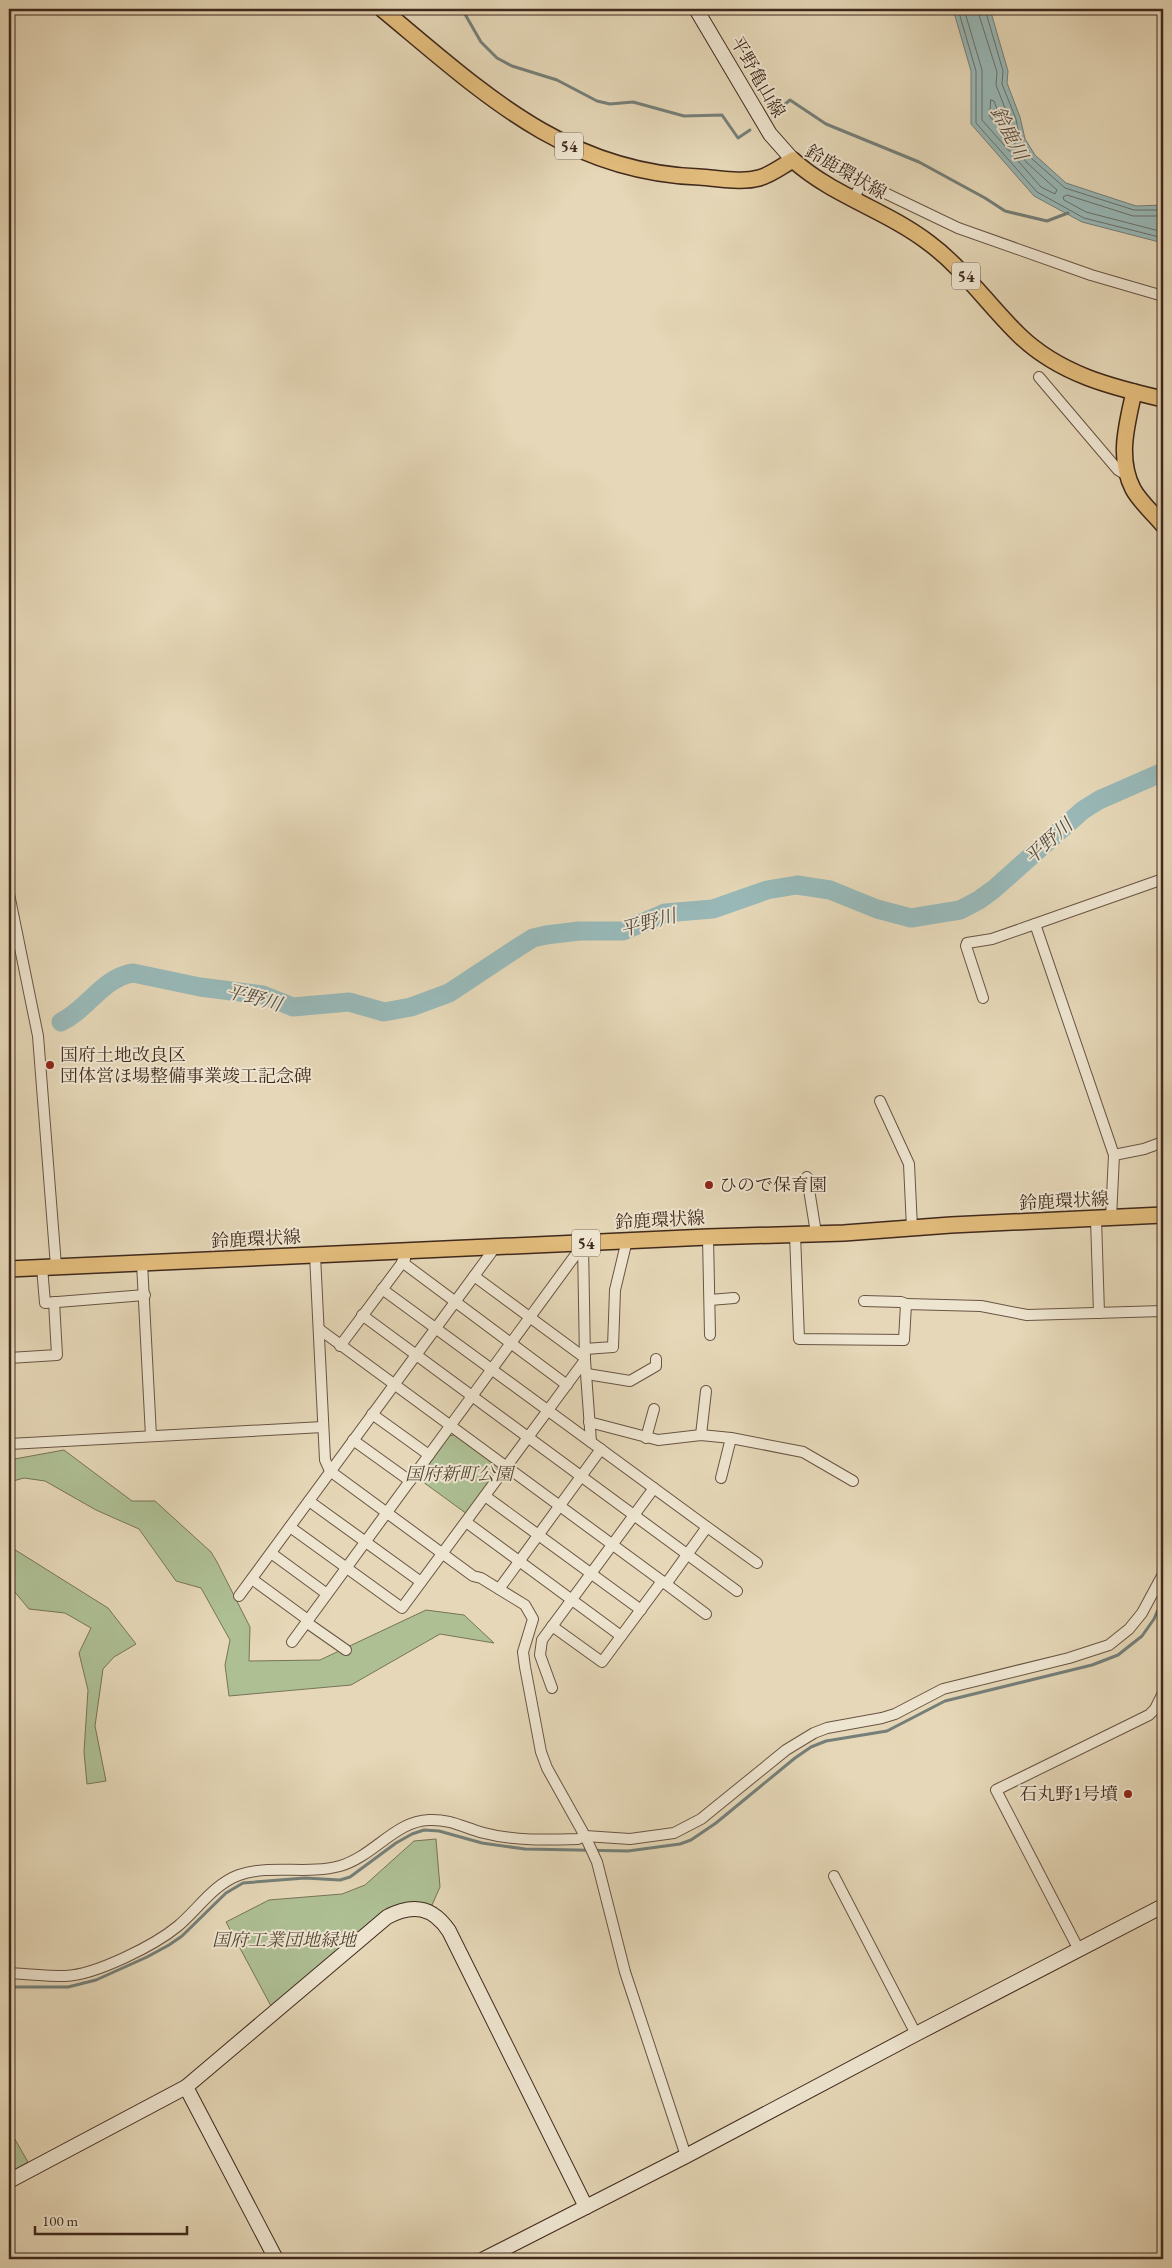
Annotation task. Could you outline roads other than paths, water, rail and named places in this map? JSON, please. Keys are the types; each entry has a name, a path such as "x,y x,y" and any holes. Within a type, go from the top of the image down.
{"main road":[{"name":"鈴鹿環状線","path":"382,9 513,114 545,134 596,158 656,173 689,177 751,179 766,175 793,160 817,180 893,220 935,247 973,284 1019,335 1046,357 1084,377 1163,399"},
{"path":"1134,392 1124,447 1128,476 1134,490 1163,525"},
{"name":"鈴鹿環状線","path":"9,1269 315,1255 405,1257 494,1246 582,1244 627,1240 795,1234 1104,1218 1163,1219"}],"street":[{"name":"平野亀山線","path":"696,9 770,134 793,160"},
{"path":"853,200 862,182 958,228 1090,275 1163,296"},
{"path":"1039,377 1118,470 1128,476"},
{"path":"983,998 966,946 967,942 992,939 1163,879"},
{"path":"9,894 38,1036 49,1267 44,1303 145,1295"},
{"path":"1035,924 1114,1155 1104,1218 1099,1313"},
{"path":"880,1102 909,1164 912,1228"},
{"path":"1114,1155 1144,1149 1163,1142"},
{"path":"807,1177 816,1233"},
{"path":"795,1234 799,1339 904,1340 906,1304"},
{"path":"708,1237 710,1335"},
{"path":"290,1527 402,1608 567,1385 585,1355 613,1348 615,1290 627,1240"},
{"path":"292,1642 582,1244"},
{"path":"582,1244 588,1422 591,1442"},
{"path":"239,1596 474,1276 494,1246"},
{"path":"315,1255 325,1460 330,1471 473,1576 481,1578 525,1605 532,1619 523,1652 541,1752 547,1768 587,1839 597,1862 625,1972 686,2156"},
{"path":"340,1346 405,1257 454,1302 567,1385"},
{"path":"142,1263 151,1436"},
{"path":"474,1276 529,1318 585,1355"},
{"path":"382,1289 757,1563"},
{"path":"710,1300 734,1298"},
{"path":"864,1301 981,1306 1027,1315 1163,1311"},
{"path":"9,1358 57,1355 54,1302"},
{"path":"362,1315 737,1590"},
{"path":"319,1329 706,1614"},
{"path":"587,1374 630,1381 656,1366 656,1359"},
{"path":"701,1435 706,1391"},
{"path":"646,1438 654,1409"},
{"path":"372,1414 429,1455"},
{"path":"588,1422 646,1438 668,1440 701,1435 731,1438 803,1452 853,1481"},
{"path":"9,1444 323,1427"},
{"path":"721,1478 731,1438"},
{"path":"353,1440 410,1481"},
{"path":"499,1589 601,1449"},
{"path":"552,1688 544,1668 540,1648 542,1640 654,1488"},
{"path":"485,1496 641,1610"},
{"path":"309,1501 421,1582"},
{"path":"466,1522 622,1636"},
{"path":"552,1626 602,1662 641,1610 688,1554 707,1527"},
{"path":"271,1553 327,1594"},
{"path":"9,1973 66,1976 81,1974 164,1937 214,1890 232,1878 256,1871 339,1866 360,1857 380,1845 402,1827 427,1820 441,1820 462,1824 484,1833 527,1840 630,1839 674,1833 702,1819 786,1750 814,1733 826,1728 895,1714 943,1689 1077,1656 1108,1645 1129,1629 1142,1613 1163,1574"},
{"path":"252,1579 346,1650"},
{"path":"1079,1950 996,1790 1149,1715 1155,1709 1163,1693"},
{"path":"834,1876 916,2034"},
{"path":"484,2259 686,2156 1163,1906"},
{"path":"9,2181 186,2087 387,1917 408,1909 426,1911 435,1915 449,1931 586,2207"},
{"path":"186,2087 276,2259"}],"water":[{"name":"鈴鹿川","path":"953,9 990,9 1008,71 1007,83 1020,117 1025,139 1035,155 1066,183 1136,206 1163,205 1163,243 1082,222 1034,196 971,124 971,71"}],"waterway":[{"path":"462,9 481,42 497,58 512,66 557,80 597,101 610,104 633,102 684,116 722,115 738,138 750,130"},
{"path":"772,115 790,100 826,124 919,162 1005,211 1047,221 1068,213"},
{"name":"平野川","path":"61,1022 79,1010 112,981 133,973 200,987 263,995 293,1007 349,1002 384,1012 411,1007 449,993 533,938 579,931 623,931 665,913 713,909 767,890 797,885 830,890 877,909 911,918 960,910 994,889 1083,810 1099,800 1163,772"},
{"path":"10,1987 68,1987 96,1980 169,1945 182,1936 226,1893 243,1883 305,1878 340,1880 350,1877 396,1843 424,1830 439,1831 482,1843 525,1849 628,1851 680,1844 691,1840 716,1823 811,1747 826,1741 887,1731 945,1701 1092,1665 1118,1655 1142,1636 1154,1619 1163,1598"}],"place":[{"name":"国府土地改良区 団体営ほ場整備事業竣工記念碑","path":"50,1065"},
{"name":"ひので保育園","path":"709,1185"},
{"name":"石丸野1号墳","path":"1128,1794"}],"park label":[{"name":"国府新町公園","path":"459,1474"},
{"name":"国府工業団地緑地","path":"284,1940"}]}
